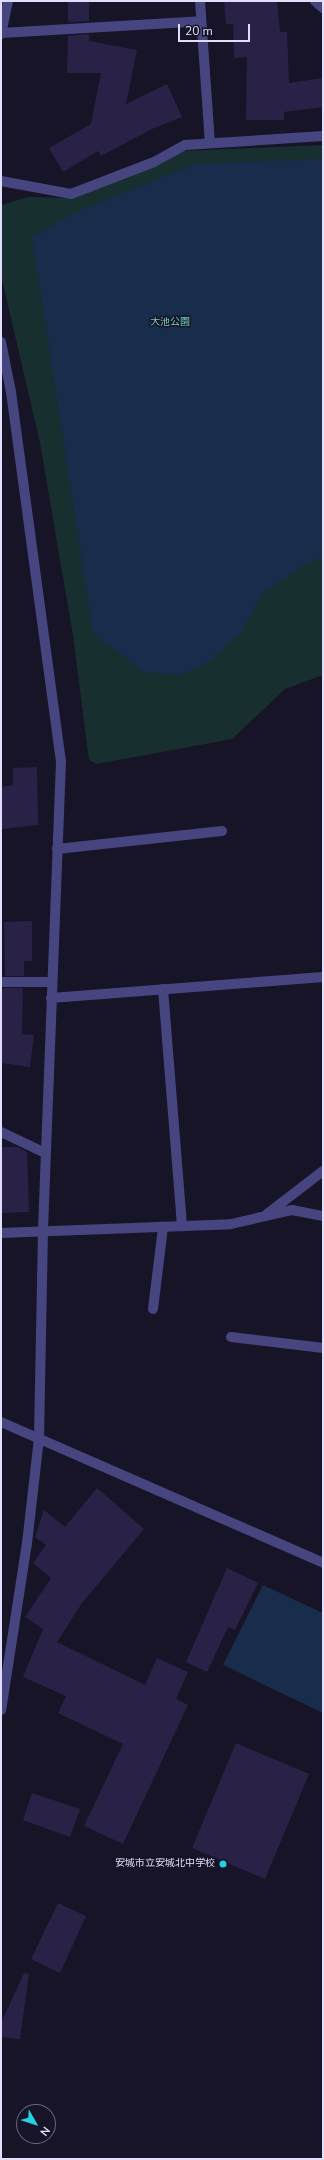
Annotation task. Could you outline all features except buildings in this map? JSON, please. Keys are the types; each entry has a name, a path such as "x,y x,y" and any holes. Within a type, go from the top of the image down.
{"street":[{"path":"8,1 1,34 201,21"},
{"path":"200,1 210,143"},
{"path":"315,1 323,8"},
{"path":"1,181 71,194 154,162 185,145 323,136"},
{"path":"1,342 11,392 61,761 45,1153 39,1438 26,1543 1,1710"},
{"path":"58,849 222,831"},
{"path":"51,998 323,977"},
{"path":"1,982 52,982"},
{"path":"163,989 182,1226"},
{"path":"1,1132 45,1153"},
{"path":"265,1215 323,1171"},
{"path":"1,1233 43,1230 231,1224 292,1210 323,1216"},
{"path":"153,1309 163,1227"},
{"path":"231,1336 323,1348"},
{"path":"1,1422 323,1563"}],"green space":[{"name":"大池公園","path":"323,145 323,675 285,689 232,739 97,764 89,760 73,635 40,443 1,275 1,205 28,197 70,198 182,151"}],"water":[{"name":"大池公園","path":"323,159 323,556 307,563 262,594 242,631 208,663 180,675 144,672 93,633 32,237 74,213 195,164"},
{"path":"263,1585 323,1613 323,1713 223,1665"}],"place":[{"name":"安城市立安城北中学校","path":"223,1864"}]}
